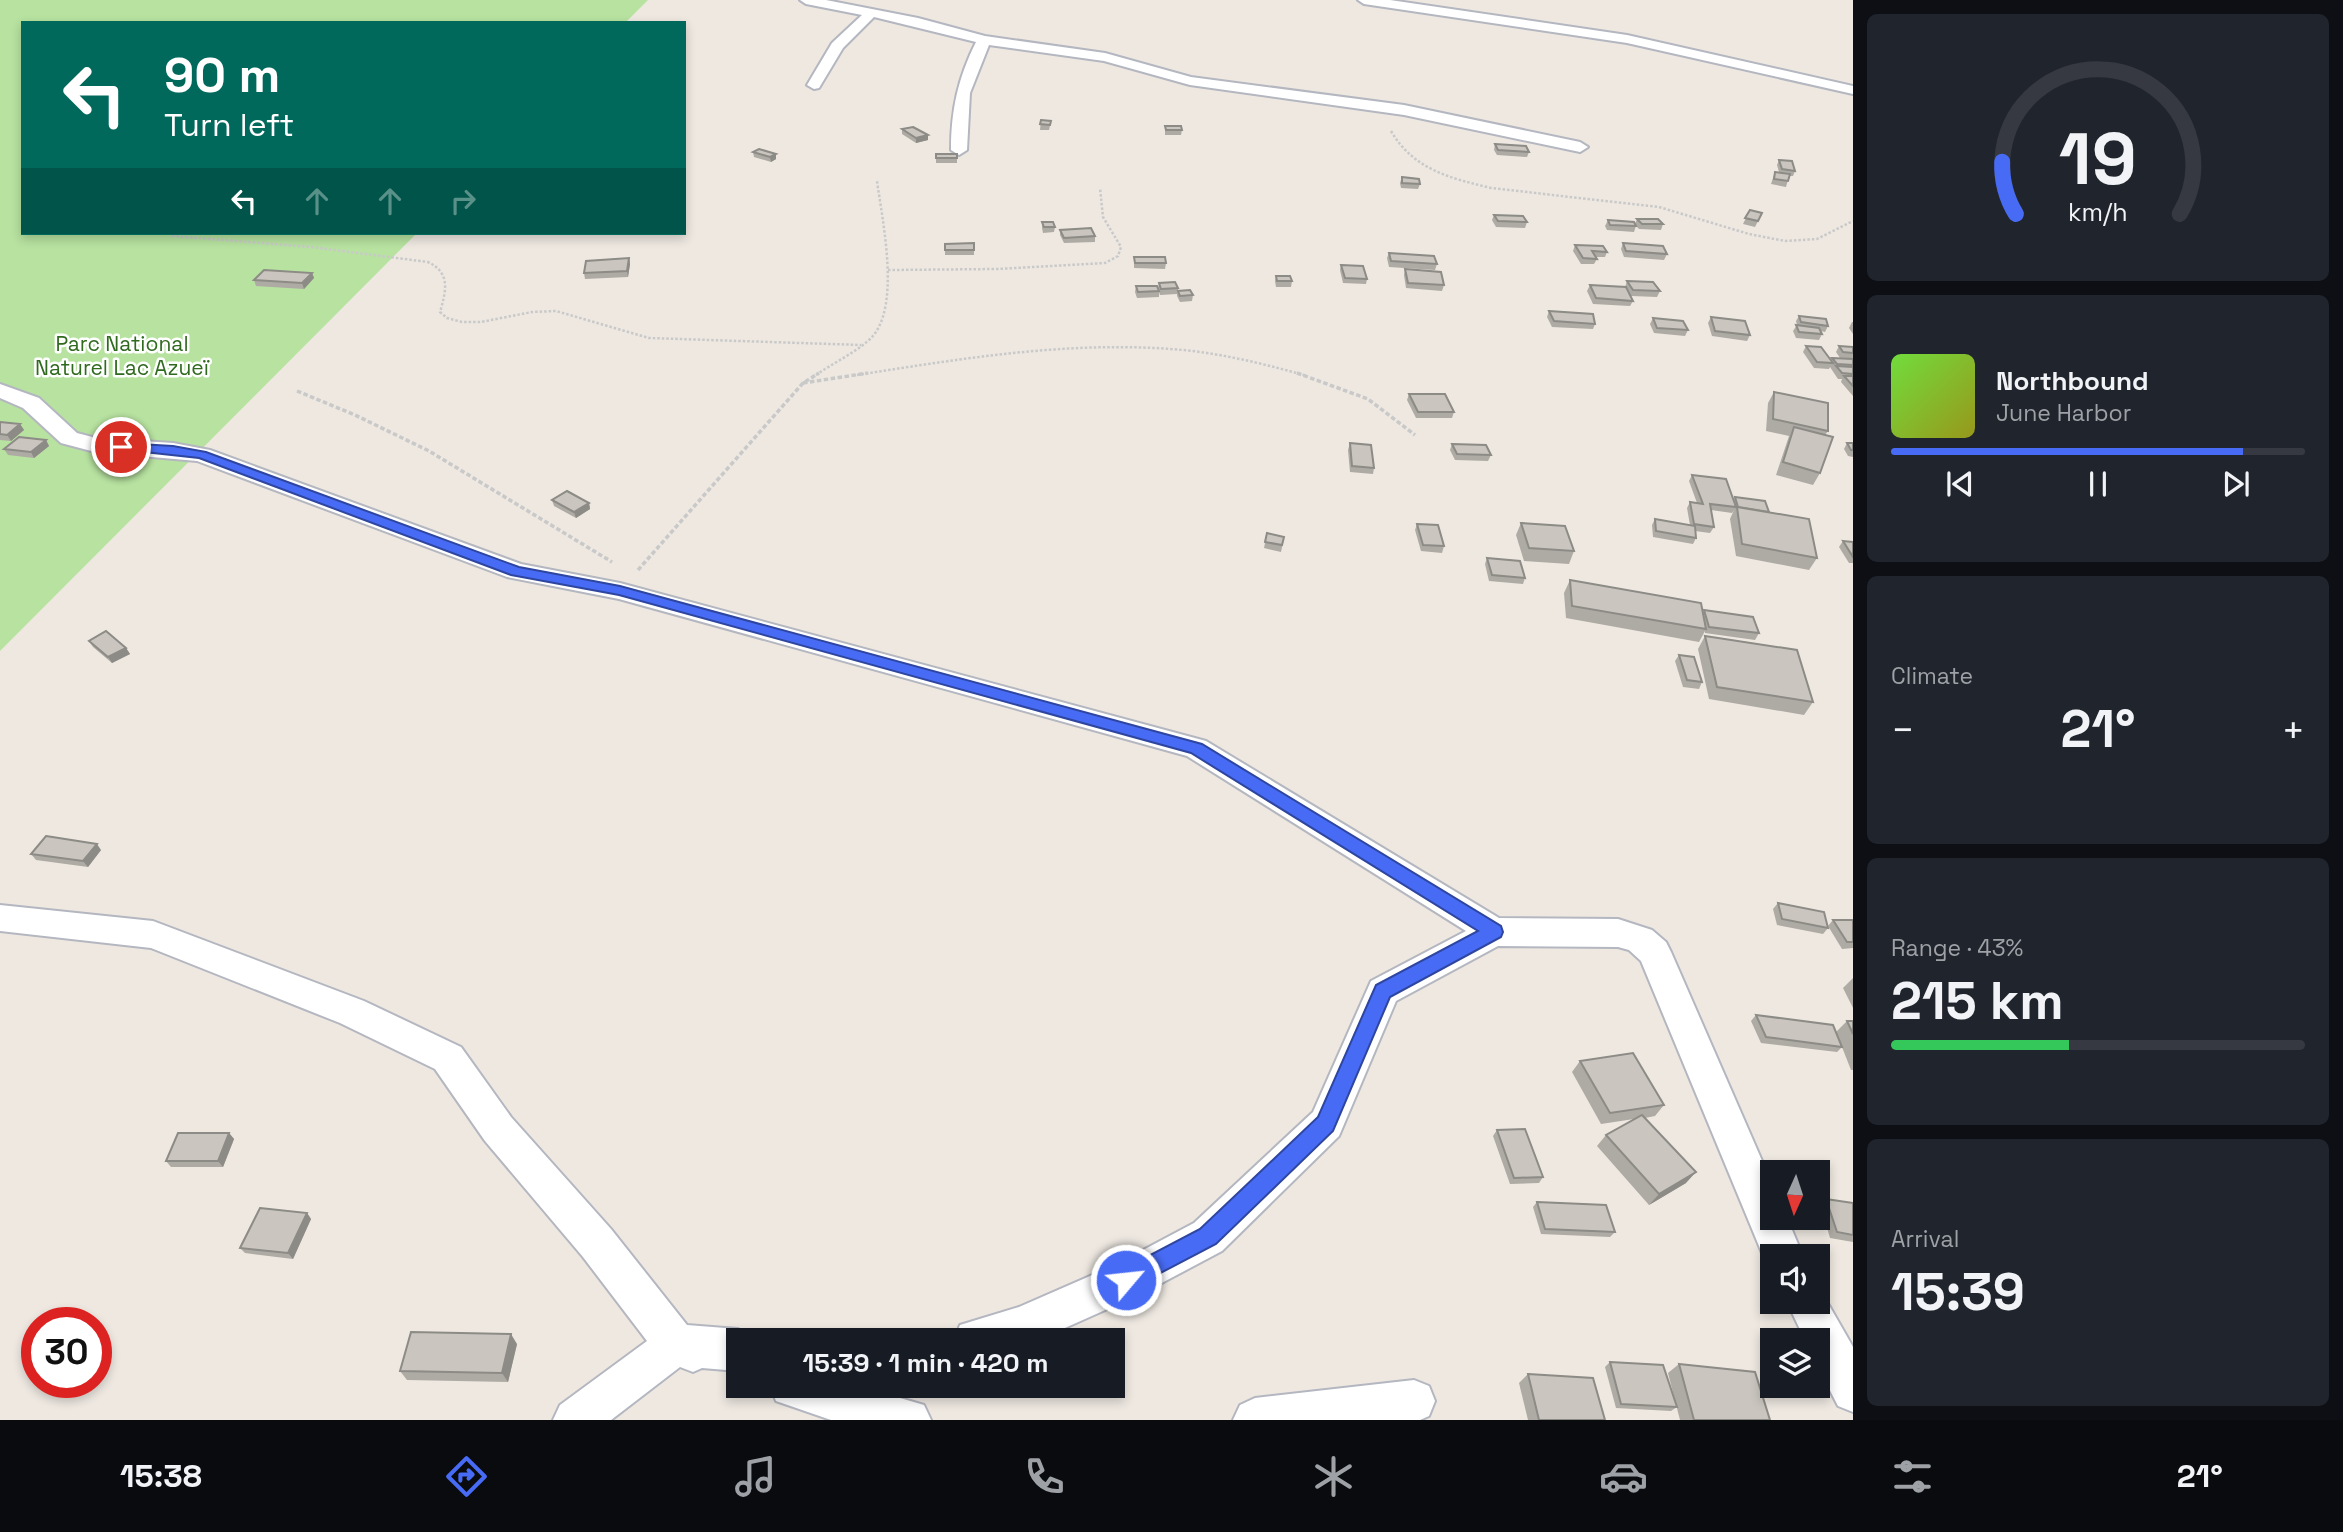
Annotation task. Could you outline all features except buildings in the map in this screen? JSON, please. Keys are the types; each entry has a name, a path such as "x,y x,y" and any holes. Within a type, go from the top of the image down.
{"street":[{"path":"806,0 984,40 1105,57 1219,86 1378,106 1580,147"},
{"path":"1364,0 1627,39 1853,90"},
{"path":"814,85 837,46 871,13"},
{"path":"959,150 958,115 965,79 984,40"},
{"path":"0,390 31,403 69,438 96,445 173,450 202,455 516,571 626,583 1196,748 1494,932"},
{"path":"0,918 153,935 352,1013 448,1058 498,1129 597,1243 676,1345 726,1363"},
{"path":"1017,1328 1126,1280 1208,1237 1326,1124 1383,991 1494,932 1618,933 1640,940 1654,952 1778,1244"},
{"path":"1813,1314 1853,1391"},
{"path":"575,1420 676,1345 726,1349"},
{"path":"829,1398 909,1420"},
{"path":"1255,1420 1414,1401"}],"path":[{"path":"1378,106 1401,148 1415,162 1437,173 1479,185 1660,207 1778,241 1820,238 1853,221"},
{"path":"297,391 355,415 429,451 533,512 626,583 803,383 872,338 889,295 877,181"},
{"path":"888,270 998,269 1105,263 1118,256 1121,247 1102,217 1100,188"},
{"path":"172,236 310,247 439,265 446,274 448,286 440,312 447,318 462,322 481,322 532,312 556,311 642,337 861,345"},
{"path":"803,383 1037,349 1182,349 1240,356 1340,387 1370,400 1415,435"}],"green space":[{"name":"Parc National Naturel Lac Azueï","path":"0,0 648,0 627,21 21,21 21,235 415,235 0,651"}],"route":[{"path":"121,447 173,450 202,455 516,571 620,591 1196,748 1494,932 1383,991 1326,1124 1208,1237 1126,1280"}]}
